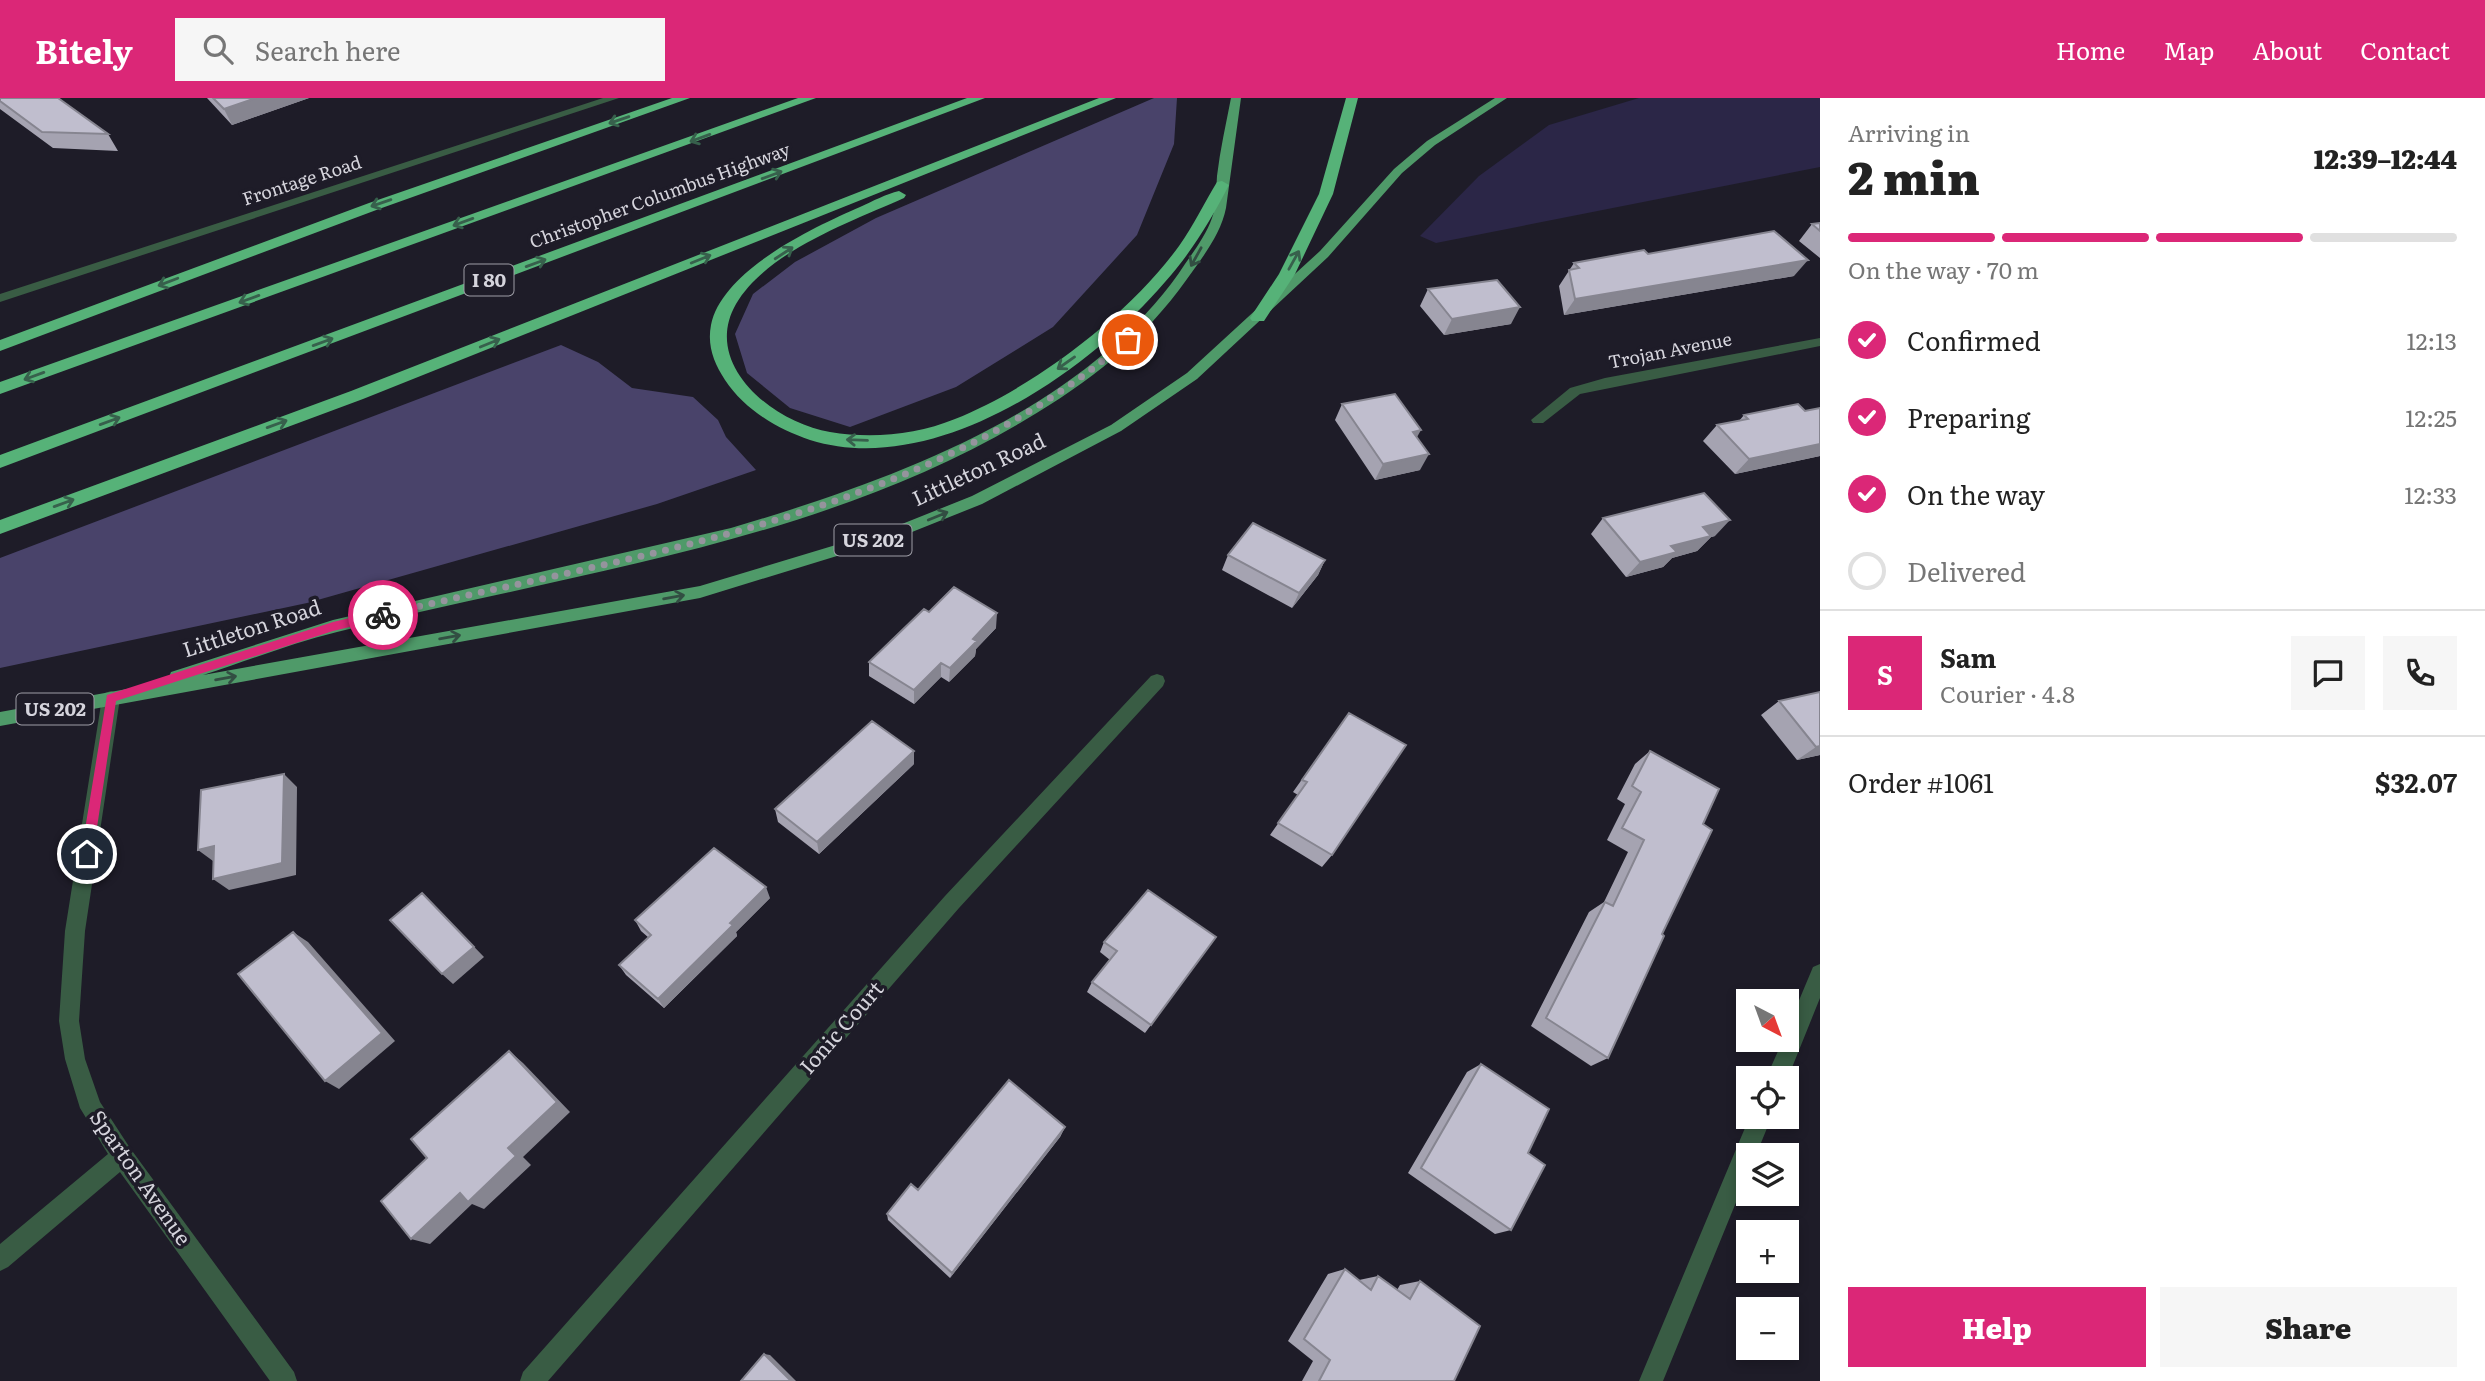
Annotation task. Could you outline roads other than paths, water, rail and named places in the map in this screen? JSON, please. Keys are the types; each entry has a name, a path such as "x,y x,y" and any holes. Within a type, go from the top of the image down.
{"highway":[{"path":"0,346 374,206 684,98"},
{"name":"Christopher Columbus Highway","path":"0,388 810,98"},
{"name":"Christopher Columbus Highway","path":"0,462 979,98"},
{"path":"0,527 357,395 1110,98"},
{"path":"1116,98 818,232 764,266 743,285 728,304 722,318 718,345 726,372 740,390 775,417 814,434 835,439 894,440 931,433 974,419 1042,380 1120,320 1155,285 1208,216 1222,185"},
{"path":"1258,318 1287,274 1326,194 1352,98"}],"main road":[{"name":"Littleton Road","path":"111,698 333,626 731,534 791,517 914,469 1018,419 1090,372 1128,340 1162,306 1186,276 1217,218 1236,98"},
{"name":"Littleton Road","path":"0,719 701,592 897,532 988,495 1116,428 1192,376 1258,318 1324,254 1398,172 1431,143 1502,98"}],"street":[{"name":"Frontage Road","path":"0,298 614,98"},
{"name":"Trojan Avenue","path":"1538,420 1576,391 1605,383 1820,342"},
{"name":"Ionic Court","path":"532,1381 952,902 1157,681"},
{"name":"Sparton Avenue","path":"111,698 75,931 69,1021 75,1059 91,1108 122,1156 285,1381"},
{"path":"1782,1066 1820,974"},
{"path":"1651,1381 1756,1129"},
{"path":"0,1259 122,1156"}]}
